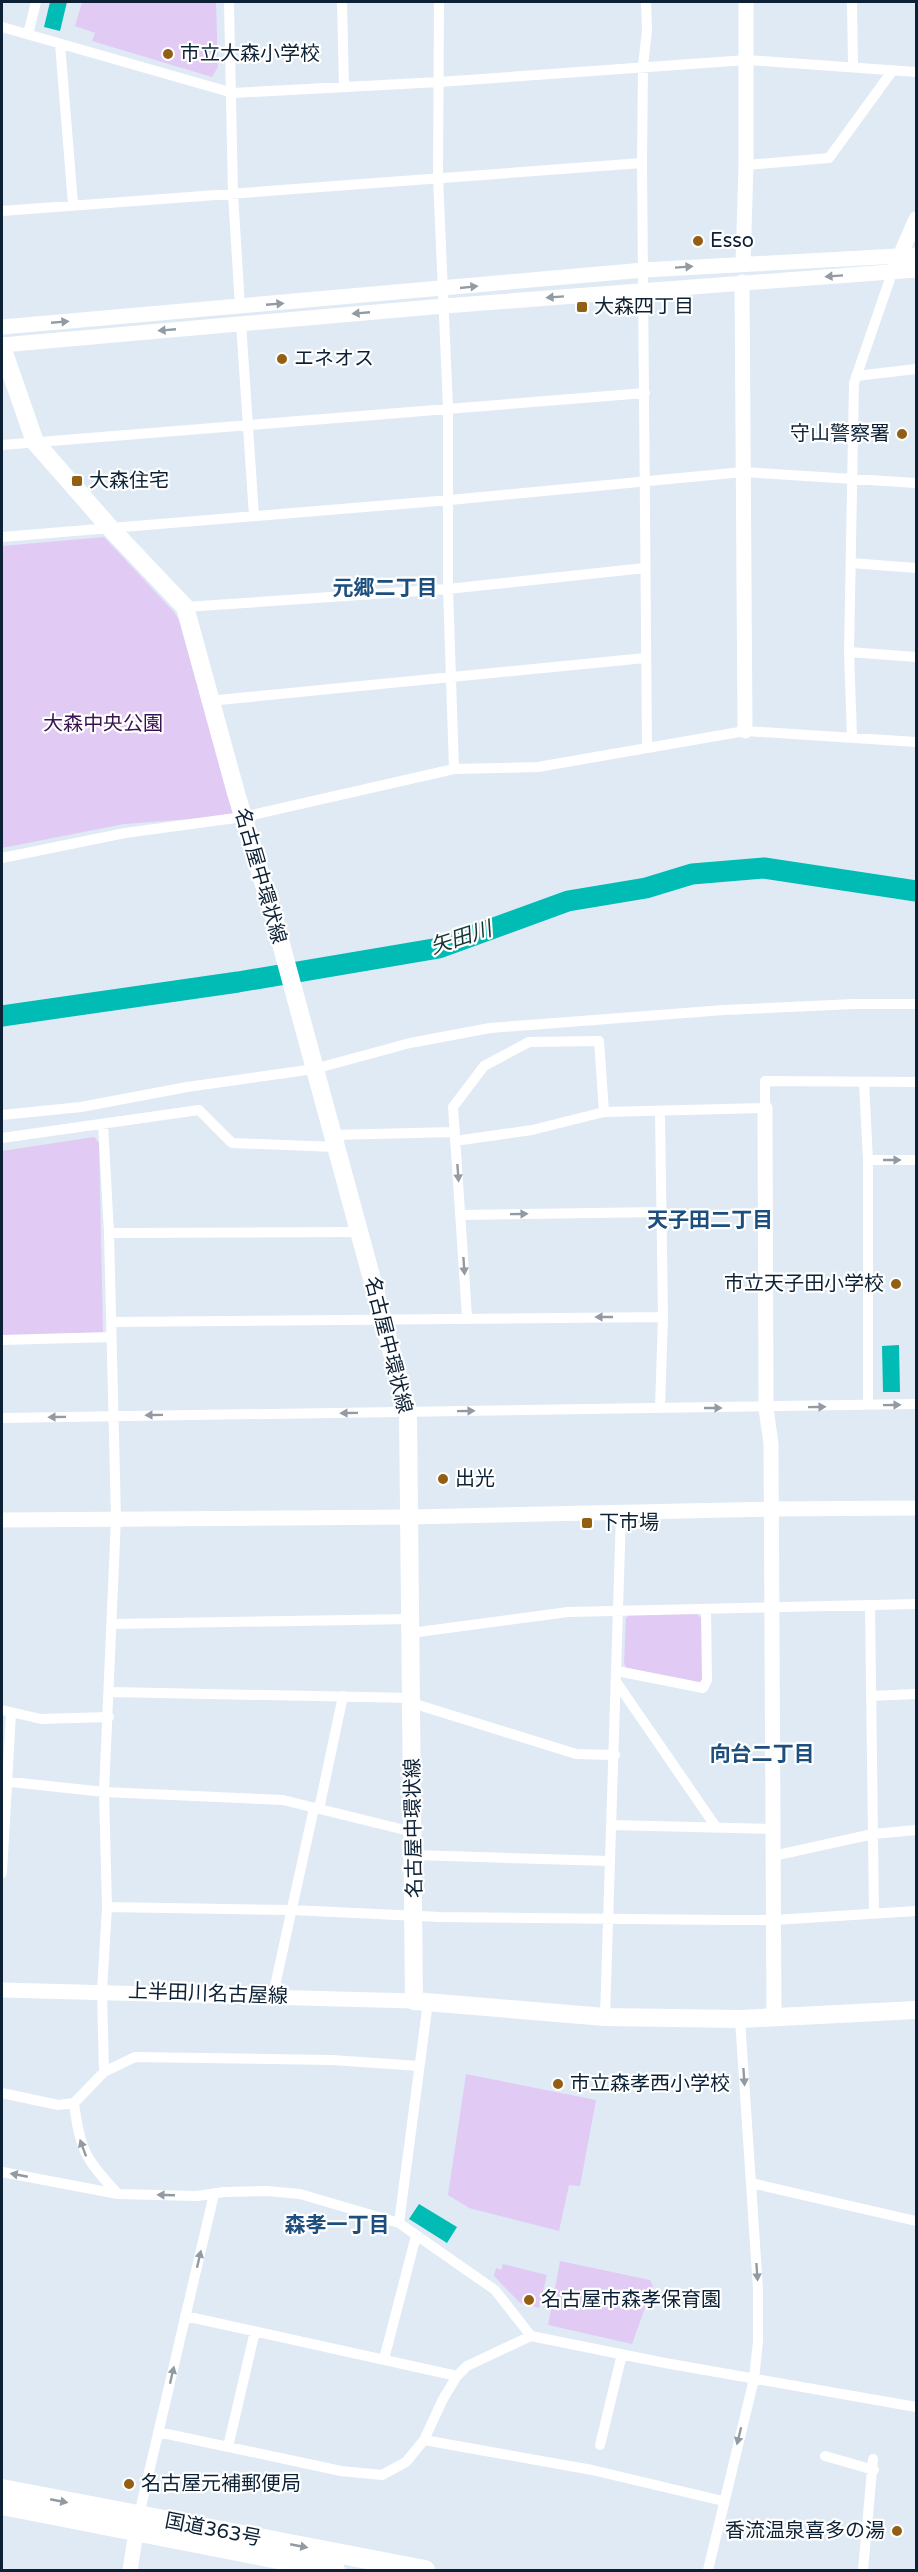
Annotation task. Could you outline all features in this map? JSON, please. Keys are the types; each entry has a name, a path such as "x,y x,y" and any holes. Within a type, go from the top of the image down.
{"highway":[{"name":"国道363号","path":"2,2489 335,2571"},
{"name":"国道363号","path":"2,2505 137,2524 425,2571"}],"main road":[{"name":"名古屋中環状線","path":"2,346 35,441 111,529 185,607 209,701 309,1049 408,1412 413,1832 415,1913 421,2001"},
{"path":"421,2001 605,2017 740,2019 916,2010"}],"street":[{"path":"28,34 36,2"},
{"path":"229,2 233,93 233,194 240,307"},
{"path":"342,2 344,87"},
{"path":"439,2 438,177 448,408 450,500 448,589 454,769"},
{"path":"646,2 642,163 645,291 647,747"},
{"path":"743,263 746,165 746,2"},
{"path":"852,2 853,66"},
{"path":"2,27 233,93 440,82 747,60 916,72"},
{"path":"60,44 73,204"},
{"path":"746,165 829,158 893,70"},
{"path":"2,211 642,163"},
{"path":"852,737 849,652 856,376 892,273 910,253 916,219"},
{"path":"2,327 443,290 644,270 910,253"},
{"path":"2,346 444,306 916,270"},
{"path":"742,282 745,731"},
{"path":"241,323 254,516"},
{"path":"856,376 916,369"},
{"path":"2,445 645,393"},
{"path":"2,537 450,500 743,472 916,483"},
{"path":"851,563 916,568"},
{"path":"185,607 448,589 645,568"},
{"path":"849,652 916,657"},
{"path":"209,701 645,658"},
{"path":"2,858 124,833 243,817 454,769 538,767 745,731 916,742"},
{"path":"2,1114 81,1107 187,1087 314,1069 410,1042 490,1028 724,1010 854,1004 916,1004"},
{"path":"467,1317 453,1107 484,1066 529,1042 599,1041 604,1112"},
{"path":"774,2018 771,1444 766,1408 765,1081 916,1082"},
{"path":"864,1083 868,1160 868,1405"},
{"path":"2,1138 199,1110 232,1143 455,1137 532,1130 604,1112 660,1113 765,1108"},
{"path":"660,1113 663,1317 660,1408"},
{"path":"103,1124 109,1233 116,1518 104,1792 107,1907 102,1991 104,2072"},
{"path":"868,1160 916,1160"},
{"path":"460,1215 661,1212"},
{"path":"109,1233 359,1232"},
{"path":"111,1322 663,1317"},
{"path":"2,1341 111,1337"},
{"path":"2,1418 916,1404"},
{"path":"2,1520 411,1517 916,1508"},
{"path":"605,2017 621,1514"},
{"path":"112,1624 411,1626 567,1611 916,1604"},
{"path":"870,1605 874,1914"},
{"path":"617,1677 703,1688 707,1680 706,1609"},
{"path":"617,1677 716,1827"},
{"path":"110,1692 343,1696 412,1700 576,1754 615,1755"},
{"path":"871,1696 916,1694"},
{"path":"273,1995 343,1696"},
{"path":"2,1873 7,1711 41,1719 109,1717"},
{"path":"5,1781 104,1792 283,1800 413,1832"},
{"path":"612,1825 772,1828"},
{"path":"773,1856 873,1834 916,1830"},
{"path":"414,1855 609,1861"},
{"path":"107,1907 415,1913 440,1917 774,1920 916,1911"},
{"name":"上半田川名古屋線","path":"2,1990 273,1995 421,2001"},
{"path":"399,2223 419,2067 421,2001"},
{"path":"708,2571 754,2379 758,2289 740,2019"},
{"path":"2,2093 58,2105 74,2103 104,2072 135,2057 332,2060 419,2067"},
{"path":"74,2103 79,2137 85,2156 118,2194"},
{"path":"2,2172 118,2194 197,2196 267,2191 300,2194 399,2223 495,2290 531,2336"},
{"path":"751,2183 916,2221"},
{"path":"130,2571 137,2524 214,2194"},
{"path":"384,2359 416,2236"},
{"path":"185,2316 457,2376"},
{"path":"228,2447 255,2331"},
{"path":"158,2432 341,2471 382,2475 406,2462 424,2440 457,2376 482,2357 531,2336 754,2379 916,2406"},
{"path":"600,2445 622,2354"},
{"path":"424,2440 592,2470 723,2501"},
{"path":"825,2456 873,2464 863,2571"}],"green space":[{"name":"市立大森小学校","path":"82,2 216,2 218,67 212,77 92,41 95,33 75,26"},
{"name":"大森中央公園","path":"104,537 179,620 233,812 230,816 124,824 2,848 2,546"},
{"path":"94,1137 99,1143 103,1333 2,1339 2,1151"},
{"path":"696,1613 701,1618 704,1680 699,1684 627,1669 624,1664 626,1618 629,1615"},
{"path":"466,2074 596,2100 580,2186 569,2185 559,2231 469,2208 448,2195"},
{"path":"560,2261 650,2280 653,2286 632,2344 548,2325"},
{"path":"503,2264 547,2275 539,2308 520,2303 494,2276 496,2268 501,2270"}],"shaded area":[{"path":"50,2 67,2 60,31 44,27"},
{"path":"899,1345 900,1392 883,1392 882,1346"},
{"path":"419,2204 457,2227 447,2243 409,2219"}],"waterway":[{"name":"矢田川","path":"2,1016 238,982 439,948 568,901 646,888 692,874 764,868 916,891"}],"place":[{"name":"市立大森小学校","path":"168,54"},
{"name":"Esso","path":"698,241"},
{"name":"大森四丁目","path":"582,307"},
{"name":"エネオス","path":"282,359"},
{"name":"守山警察署","path":"902,434"},
{"name":"大森住宅","path":"77,481"},
{"name":"市立天子田小学校","path":"896,1284"},
{"name":"出光","path":"443,1479"},
{"name":"下市場","path":"587,1523"},
{"name":"市立森孝西小学校","path":"558,2084"},
{"name":"名古屋市森孝保育園","path":"529,2300"},
{"name":"名古屋元補郵便局","path":"129,2484"},
{"name":"香流温泉喜多の湯","path":"897,2531"}],"district":[{"name":"元郷二丁目","path":"385,588"},
{"name":"天子田二丁目","path":"710,1220"},
{"name":"向台二丁目","path":"762,1754"},
{"name":"森孝一丁目","path":"337,2225"}]}
